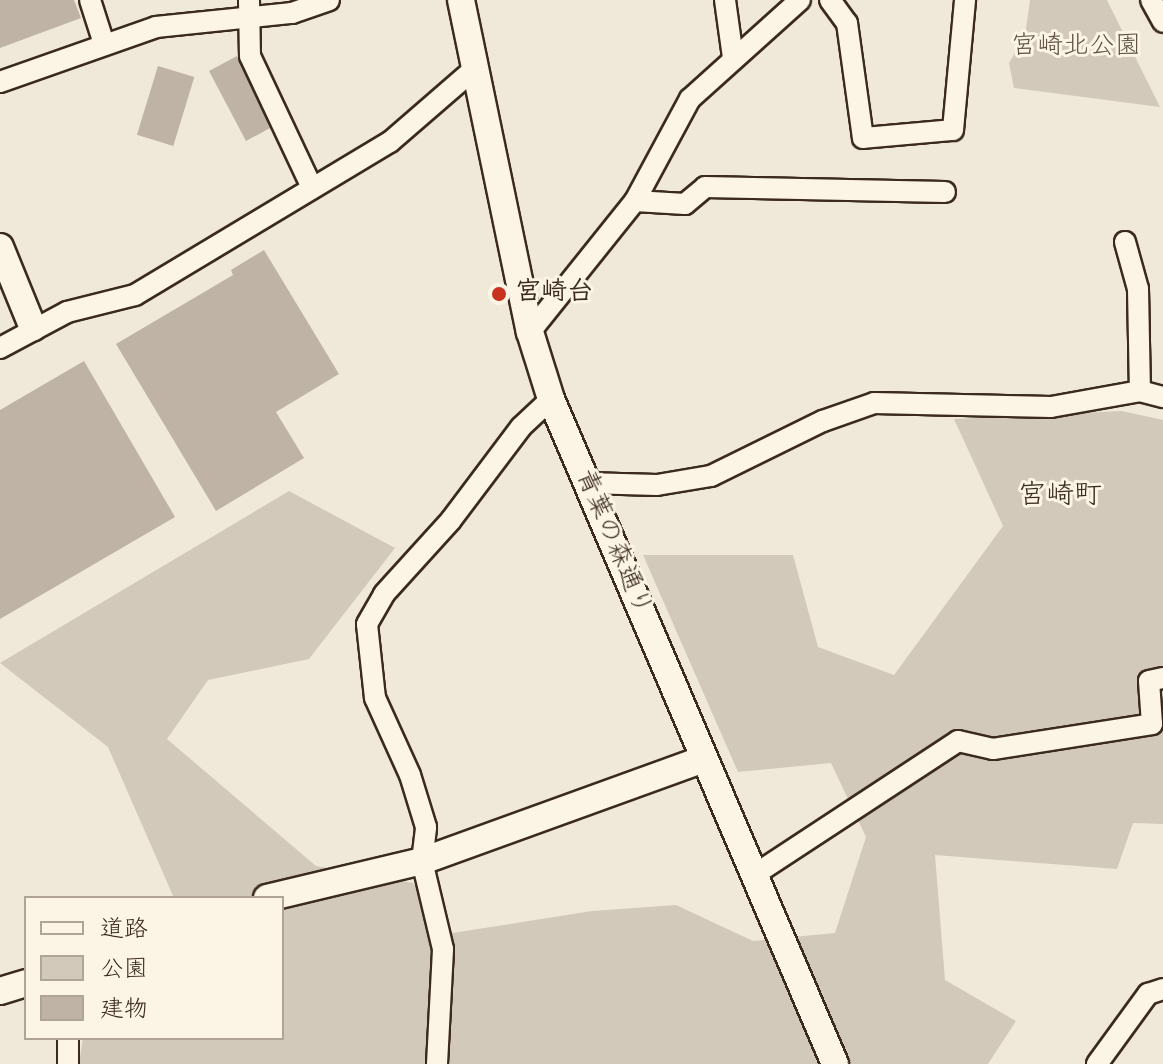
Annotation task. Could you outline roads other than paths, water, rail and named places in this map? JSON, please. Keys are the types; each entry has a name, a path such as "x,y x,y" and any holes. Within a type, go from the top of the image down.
{"street":[{"path":"90,0 104,44"},
{"path":"0,82 156,27 251,7 292,13 329,0"},
{"name":"青葉の森通り","path":"461,0 473,70 530,332 551,399 835,1064"},
{"path":"725,0 733,58"},
{"path":"530,332 635,201 690,99 800,0"},
{"path":"830,0 847,23 863,138 953,130 965,0"},
{"path":"1151,0 1163,22"},
{"path":"251,7 250,56 312,188"},
{"path":"0,348 67,312 135,295 416,124 473,70"},
{"path":"635,201 685,204 705,187 945,192"},
{"path":"1125,242 1138,289 1140,391"},
{"path":"0,247 33,328"},
{"path":"586,483 657,485 711,476 823,421 874,403 1051,407 1140,391 1163,397"},
{"path":"437,1064 443,949 422,861 426,827 410,775 375,698 367,624 384,594 451,520 521,427 551,399"},
{"path":"754,875 958,741 993,749 1152,724 1149,681 1163,678"},
{"path":"275,896 422,861 704,759"},
{"path":"0,991 24,984"},
{"path":"1097,1064 1148,994 1163,989"},
{"path":"68,1040 68,1064"}],"place":[{"name":"宮崎台","path":"499,294"}],"district":[{"name":"宮崎町","path":"1060,498"}],"park label":[{"name":"宮崎北公園","path":"1076,48"}]}
